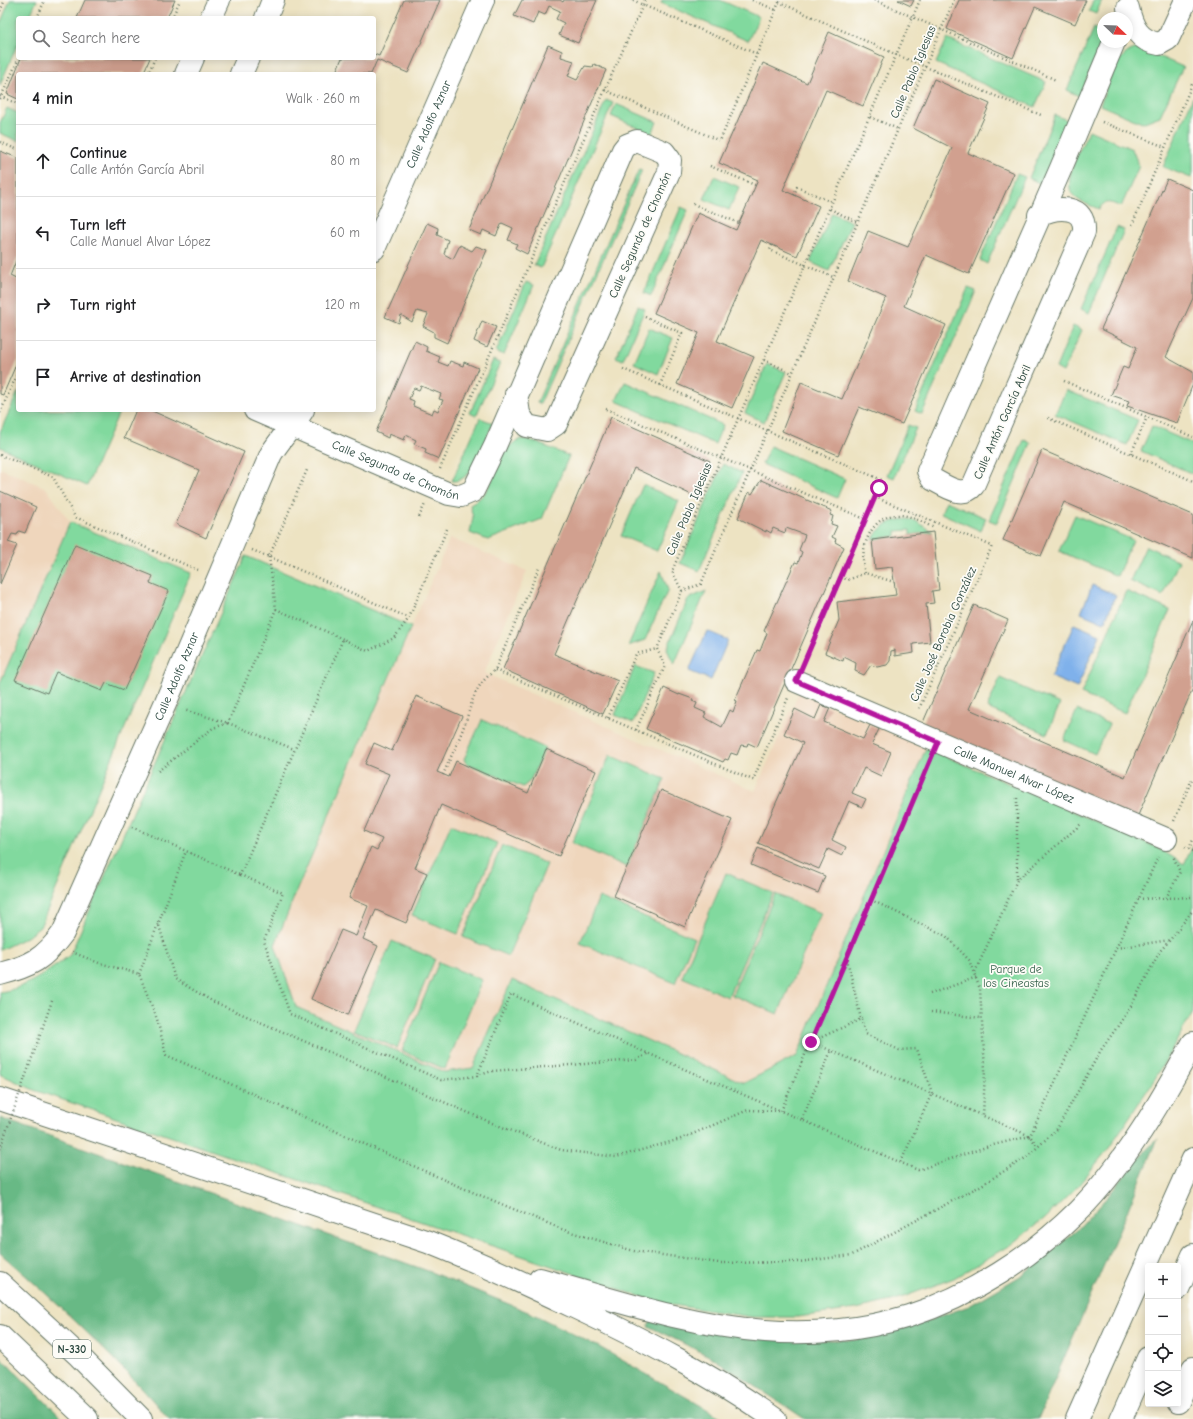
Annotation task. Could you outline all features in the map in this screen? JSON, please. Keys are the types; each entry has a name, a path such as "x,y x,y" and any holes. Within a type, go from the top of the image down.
{"main road":[{"path":"212,16 219,0"},
{"path":"267,16 273,0"},
{"name":"Calle Adolfo Aznar","path":"376,244 483,0"},
{"path":"1128,9 1134,28 1142,38 1159,44 1168,39 1186,0"},
{"name":"Calle Antón García Abril","path":"1133,41 1142,38"},
{"name":"Calle Antón García Abril","path":"1061,168 1062,189 1069,210 1080,215 1085,225 1082,238 973,486 964,492 958,491 932,480 928,471 1039,215 1061,168 1112,48"},
{"path":"187,72 192,60"},
{"path":"242,72 247,60"},
{"name":"Calle Segundo de Chomón","path":"266,412 298,418 456,496 467,495 473,491 495,446 516,394 623,150 627,144 637,141 664,152 670,160 669,172 556,424 547,430 527,426"},
{"path":"1039,215 1051,210 1069,210"},
{"path":"495,446 527,426 519,414 516,394"},
{"name":"Calle Adolfo Aznar","path":"0,974 37,961 61,948 71,918 271,454 280,439 298,418"},
{"name":"Calle Manuel Alvar López","path":"796,681 1166,839"},
{"path":"482,1263 661,1314 766,1331 810,1332 861,1327 909,1316 953,1298 999,1273 1040,1244 1078,1211 1109,1175 1142,1128 1193,1044"},
{"path":"0,1088 54,1118"},
{"path":"0,1099 428,1242 482,1263 643,1340 701,1372 775,1419"},
{"path":"1143,1270 1193,1148"},
{"path":"1077,1419 1193,1159"},
{"path":"1181,1282 1193,1255"},
{"name":"N-330","path":"0,1283 79,1356 141,1419"},
{"path":"0,1336 87,1419"},
{"path":"1121,1419 1145,1365"},
{"path":"1181,1396 1193,1368"},
{"path":"1171,1419 1176,1407"}],"path":[{"path":"0,11 5,0"},
{"path":"38,16 45,0"},
{"path":"173,16 180,0"},
{"path":"633,0 757,54"},
{"name":"Calle Segundo de Chomón","path":"437,476 605,90 646,0"},
{"path":"752,0 776,10"},
{"path":"874,0 1056,80"},
{"name":"Calle Pablo Iglesias","path":"920,0 672,571 682,591 700,584 768,431 833,277 954,0"},
{"path":"605,90 720,141 780,1 897,55 1041,116"},
{"path":"16,103 0,97 18,60"},
{"path":"149,72 154,60"},
{"path":"1132,224 1193,82"},
{"name":"Calle Pablo Iglesias","path":"870,117 898,129"},
{"path":"1100,121 1165,147"},
{"path":"0,142 16,149"},
{"path":"710,166 755,186"},
{"path":"794,195 797,187 833,202"},
{"path":"693,204 739,223"},
{"path":"830,209 857,222"},
{"path":"772,245 770,250 833,277"},
{"path":"645,317 682,333 660,385"},
{"path":"764,360 792,373"},
{"path":"496,670 753,780 875,497 882,480 623,369"},
{"path":"0,413 16,377"},
{"path":"1064,381 1193,437"},
{"name":"Calle Pablo Iglesias","path":"606,409 865,519"},
{"path":"1131,454 1147,417"},
{"path":"1048,418 1193,481"},
{"path":"0,455 53,477 76,517 198,570"},
{"path":"155,774 213,728 228,723 276,609 269,557 307,470"},
{"name":"Calle José Borobia González","path":"875,497 992,546 910,730"},
{"path":"865,573 863,562 865,548 872,530 879,521 899,514 934,528"},
{"path":"276,609 368,651 394,638 409,618 447,529"},
{"path":"246,548 409,618"},
{"path":"443,775 466,723 473,696 483,680 496,670 539,568"},
{"path":"841,577 848,580 865,573 894,582"},
{"path":"636,730 665,666 657,649 682,591"},
{"path":"240,875 343,640"},
{"path":"608,718 636,654 657,649"},
{"path":"180,708 228,723 294,749"},
{"path":"781,1110 938,742"},
{"path":"975,973 1017,880 1017,775"},
{"path":"1030,1136 1193,777"},
{"path":"1017,880 1098,810"},
{"path":"126,824 283,893 264,941 290,1014 441,1080 477,1076 492,1071 636,1060 649,1053"},
{"path":"1166,839 1180,872 1166,898"},
{"path":"1189,848 1193,840"},
{"path":"186,851 139,974 157,1019 166,1054 458,1186 564,1230 634,1251 719,1263 799,1262 852,1255 980,1186 1027,1157 1057,1129 1101,1050 1129,1010 1160,951 1193,910"},
{"path":"1138,899 1193,897"},
{"path":"871,900 946,936 969,960 977,977 980,989 985,1070 983,1117"},
{"path":"158,922 175,979 212,1001 492,1123 562,1150 616,1157 681,1139 748,1110 781,1110"},
{"path":"1116,948 1170,940"},
{"path":"61,948 99,963 139,974"},
{"path":"847,958 861,1019 866,1034 899,1050 917,1049 932,1093 901,1162"},
{"path":"930,994 977,977"},
{"path":"477,1076 511,994 918,1170 989,1146 1030,1136"},
{"path":"0,1149 53,998"},
{"path":"931,1012 981,1018"},
{"path":"811,1042 861,1019"},
{"path":"811,1042 1030,1136 1038,1147"},
{"path":"802,1119 831,1051"}],"shaded area":[{"path":"0,468 46,488 70,522 0,683"},
{"path":"450,538 527,571 484,673 755,791 799,692 926,748 797,1056 744,1083 512,980 473,1068 444,1072 296,1007 275,945 298,887"}],"green space":[{"path":"10,0 37,0 30,16 16,16 16,48 0,85 0,24"},
{"path":"662,0 720,0 759,17 748,41 661,3"},
{"path":"1093,0 1102,0 1096,14 1089,11"},
{"path":"1094,28 1097,29 1097,48 1100,48 1079,96 1067,90"},
{"path":"947,39 1046,82 1035,107 936,63"},
{"path":"1135,49 1144,50 1183,67 1160,116 1142,123 1100,105 1117,64 1128,52"},
{"path":"1193,97 1193,173 1191,178 1163,167"},
{"path":"606,100 613,103 541,268 534,265"},
{"path":"616,104 657,122 652,134 611,116"},
{"path":"7,108 16,112 16,140 0,133 0,123"},
{"path":"1055,115 1069,121 1041,184 1029,178"},
{"path":"1089,130 1132,149 1139,166 1121,207 1112,203 1106,203 1099,209 1078,200 1071,192 1069,184 1070,175 1077,155"},
{"path":"639,169 642,170 540,404 537,403"},
{"path":"1017,174 1025,177 987,264 980,260"},
{"path":"714,176 739,187 729,210 704,199"},
{"path":"681,207 688,210 651,296 644,293"},
{"path":"832,213 852,222 829,271 810,262"},
{"path":"1117,227 1124,230 1089,313 1081,309"},
{"path":"526,282 534,285 504,355 496,352"},
{"path":"968,288 976,291 922,414 915,411"},
{"path":"638,306 645,309 623,360 616,357"},
{"path":"1073,326 1082,330 1063,372 1056,368"},
{"path":"649,328 673,338 658,374 634,363"},
{"path":"493,360 500,363 476,416 470,413"},
{"path":"767,364 786,372 764,422 745,413"},
{"path":"625,382 723,425 715,444 616,401"},
{"path":"1066,390 1138,420 1127,445 1055,414"},
{"path":"16,396 16,412 119,412 87,486 0,447 0,432"},
{"path":"480,418 493,423 478,459 467,475 460,480 452,481"},
{"path":"908,425 916,428 894,478 887,475"},
{"path":"1152,426 1193,444 1193,474 1141,451"},
{"path":"521,439 530,440 569,456 542,519 488,540 470,533 473,517 470,505 480,498 487,489 505,452 512,444"},
{"path":"1024,440 1031,443 997,523 989,520"},
{"path":"770,446 845,479 837,498 762,464"},
{"path":"723,464 742,473 699,571 680,563"},
{"path":"643,485 679,501 657,551 621,536"},
{"path":"946,501 986,518 981,531 941,513"},
{"path":"1075,515 1133,540 1117,576 1059,551"},
{"path":"907,519 916,521 933,532 910,535 910,530 896,531 896,536 873,539 879,530 887,524"},
{"path":"70,522 191,573 40,927 27,937 0,950 0,683"},
{"path":"1146,546 1179,561 1163,596 1130,581"},
{"name":"Parque de los Cineastas","path":"246,556 411,627 298,887 275,945 296,1007 444,1072 473,1068 512,980 744,1083 797,1056 926,748 1156,847 1184,864 1193,846 1193,1012 1156,1077 1109,1148 1077,1187 1045,1218 1010,1245 954,1278 895,1300 856,1309 798,1317 752,1317 660,1303 34,1090 0,1074 0,992 28,983 46,973 70,955"},
{"path":"661,571 668,590 645,640 628,646"},
{"path":"706,591 674,665 667,649 688,599"},
{"path":"1126,591 1170,610 1125,713 1081,694"},
{"path":"635,666 654,673 633,723 615,715"},
{"path":"1000,678 1060,704 1047,734 987,708"},
{"path":"1077,710 1109,724 1095,754 1064,740"},
{"path":"482,720 545,748 530,781 523,787 466,763 464,759"},
{"path":"610,755 665,779 627,867 572,843"},
{"path":"451,824 497,843 458,934 412,915"},
{"path":"502,845 547,864 508,956 463,937"},
{"path":"726,873 773,893 728,997 682,977"},
{"path":"775,894 821,913 778,1014 732,995"},
{"path":"599,897 694,938 675,983 580,943"},
{"path":"392,941 435,959 397,1048 354,1030"},
{"path":"439,962 482,980 445,1069 402,1051"},
{"path":"0,1118 428,1271 533,1314 601,1348 724,1419 169,1419 88,1333 0,1253"},
{"path":"1158,1139 1038,1419 805,1419 711,1357 648,1326 651,1320 780,1340 854,1340 913,1326 969,1306 1022,1275 1076,1231 1108,1196 1143,1153"},
{"path":"0,1357 63,1419 0,1419"}],"water":[{"path":"1092,585 1116,595 1104,623 1081,613"},
{"path":"1074,624 1100,635 1077,688 1051,677"},
{"path":"707,631 728,640 711,680 689,671"}],"building":[{"path":"85,0 175,0 168,16 78,16"},
{"path":"404,0 440,0 408,73 377,60 372,72 336,72 341,60 376,60 376,55 379,56"},
{"path":"522,0 560,0 563,2 564,0 597,0 578,43 559,35 564,23 556,19 560,11 549,6 545,15 538,12 533,24 514,16"},
{"path":"898,0 914,0 911,6"},
{"path":"959,0 1086,0 1075,24 1035,7 1013,58 947,29"},
{"path":"829,32 884,57 863,106 826,90 783,190 819,206 797,256 761,240 717,341 754,357 732,408 677,384 699,333 654,313 698,213 736,230 758,180 719,163 763,63 807,83"},
{"path":"548,45 562,51 561,57 574,61 568,76 577,80 585,66 593,67 594,64 606,70 527,254 515,248 517,244 508,240 513,228 502,223 496,236 483,230 481,235 469,230"},
{"path":"20,60 149,60 144,72 16,72 16,98 7,94"},
{"path":"934,79 990,104 968,153 1014,173 969,274 926,255 904,306 946,325 902,424 859,407 838,455 782,431 801,382 842,399 886,298 848,281 868,231 908,247 952,148 913,128"},
{"path":"0,151 16,157 16,261 10,276 16,279 16,365 3,395 0,394"},
{"path":"1167,179 1193,190 1193,298 1166,357 1193,372 1193,384 1177,423 1127,406 1129,401 1111,395 1123,367 1128,369 1137,347 1101,329"},
{"path":"427,223 438,228 437,235 448,240 444,254 453,259 460,245 472,251 476,246 487,250 447,343 434,337 434,332 423,326 428,314 417,311 412,322 401,315 399,323 385,317"},
{"path":"482,321 496,327 487,347 474,341"},
{"path":"415,341 427,347 426,351 440,357 438,362 448,366 450,361 463,366 464,362 478,368 439,459 425,453 426,449 414,444 416,440 406,435 404,440 389,434 388,438 376,432","holes":["421,386 441,394 439,399 443,400 438,411 434,409 432,414 413,406 414,401 409,399 414,388 419,390"]},
{"path":"135,412 154,412 244,452 206,538 176,524 199,470 124,438"},
{"path":"611,417 710,461 694,496 634,468 554,654 618,681 603,714 503,669"},
{"path":"1042,450 1193,515 1193,558 1064,502 1041,556 1003,540"},
{"path":"761,480 832,511 830,515 833,516 831,524 837,526 832,537 836,539 835,542 844,547 757,747 748,743 747,746 741,745 737,755 731,753 728,760 725,759 723,762 646,729 664,688 679,695 693,699 692,701 697,703 695,708 706,713 704,717 722,727 730,710 733,712 737,701 735,700 757,650 760,651 767,633 764,631 795,562 798,563 802,552 799,550 805,535 786,528 785,533 773,528 771,533 766,530 766,532 738,518 749,492 752,494"},
{"path":"0,491 36,507 25,533 19,531 17,535 12,534 8,542 17,545 0,584"},
{"path":"933,532 939,590 932,591 934,603 926,604 930,642 913,644 914,653 895,656 895,650 891,651 890,661 887,665 877,667 871,665 864,675 855,671 856,663 844,657 843,661 825,653 839,620 837,602 896,595 892,567 875,569 872,540"},
{"path":"75,544 153,576 150,583 169,591 124,690 106,683 102,691 56,672 47,693 15,680"},
{"path":"974,605 1008,620 969,709 1125,777 1193,620 1193,688 1136,820 921,727"},
{"path":"416,696 462,716 437,772 449,777 456,761 528,793 546,749 596,771 559,856 441,805 415,868 427,873 406,923 376,910 363,939 378,946 348,1015 311,999 341,930 356,936 368,906 349,898 371,847 377,850 382,839 364,831 389,774 365,764 374,743 392,751"},
{"path":"821,705 830,708 824,722 863,739 870,725 879,729 872,744 891,752 881,776 864,768 852,793 866,799 862,807 849,801 832,840 846,847 842,856 828,849 819,869 758,843 803,743 784,734 795,709 815,719"},
{"path":"661,790 732,820 685,927 614,896"},
{"path":"758,848 825,876 818,893 751,865"}],"route":[{"path":"811,1042 938,742 796,681 879,488"}]}
